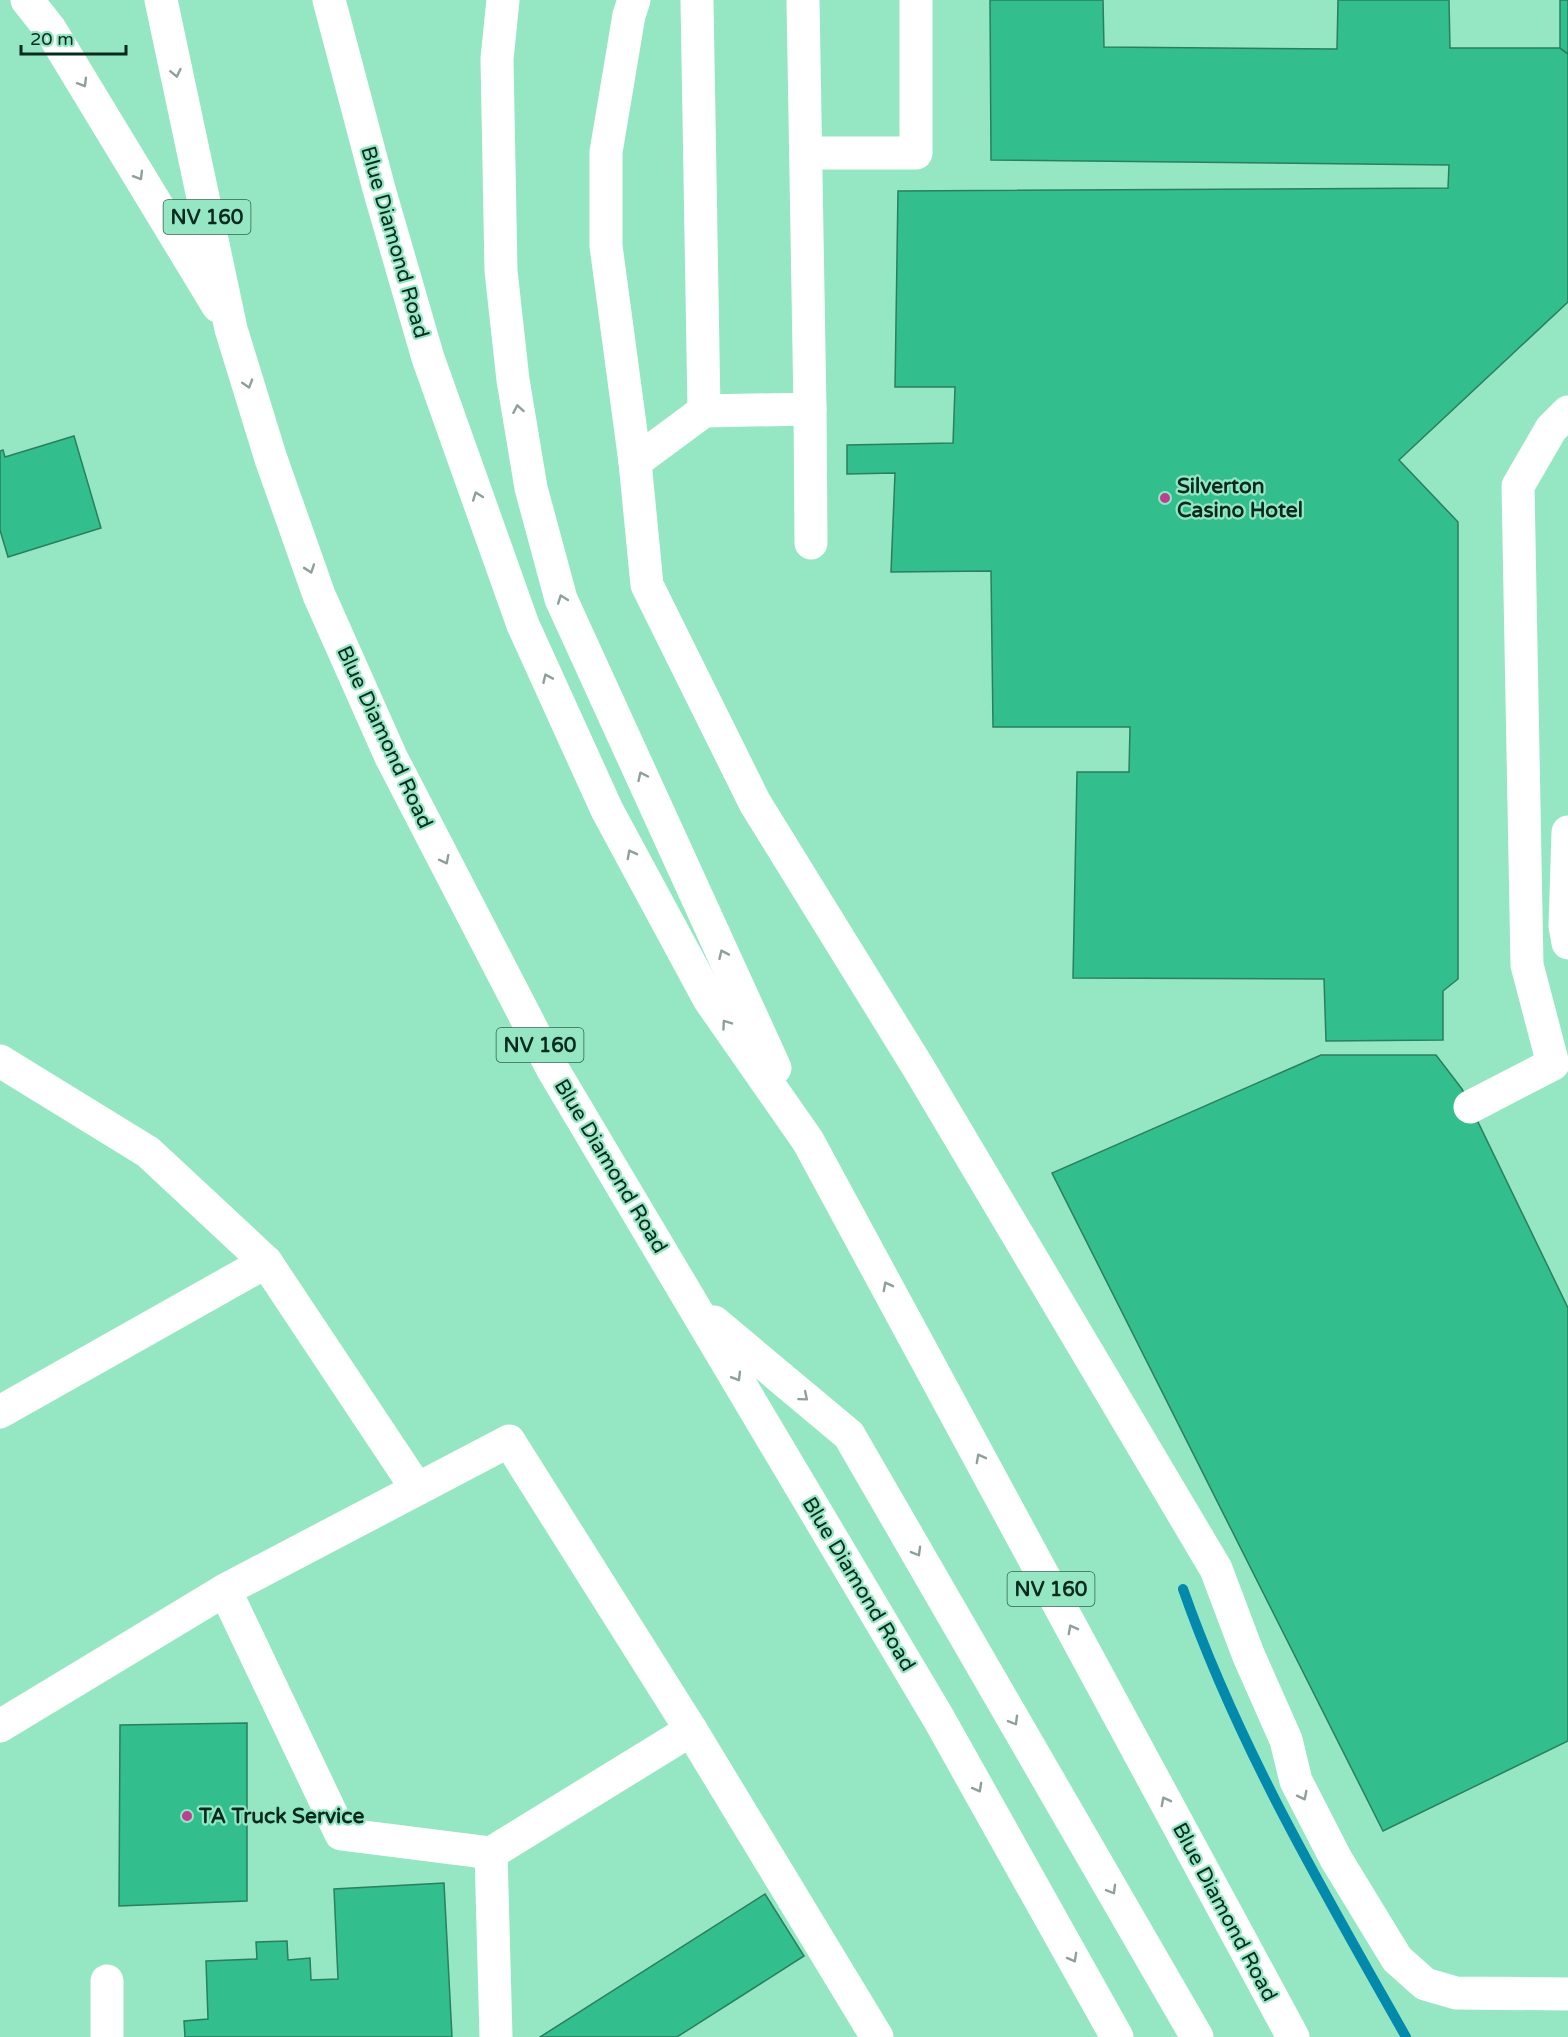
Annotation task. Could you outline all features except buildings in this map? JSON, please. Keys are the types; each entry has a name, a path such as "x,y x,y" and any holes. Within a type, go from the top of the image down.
{"main road":[{"path":"27,0 50,29 231,328"},
{"name":"Blue Diamond Road","path":"161,0 231,328 271,459 319,595 391,757 552,1068 939,1719 1107,2033"},
{"name":"Blue Diamond Road","path":"329,0 379,189 428,358 523,625 607,810 709,999 808,1141 1293,2037"},
{"path":"503,0 497,59 501,271 513,380 531,488 561,599 808,1141"},
{"path":"634,0 628,15 608,140 606,246 635,462 647,585 755,803 918,1067 1216,1569 1248,1654 1286,1740 1296,1781 1369,1917 1397,1959 1425,1984 1456,1993 1568,1994"},
{"path":"697,0 704,411"},
{"path":"803,0 811,543"},
{"path":"806,153 916,153 916,0"},
{"path":"635,462 704,411 810,409"},
{"path":"1470,1107 1553,1064 1527,965 1518,486 1551,429 1568,412"},
{"path":"1568,832 1565,916 1568,943"},
{"path":"0,1061 148,1152 266,1262 417,1489"},
{"path":"0,1412 266,1262"},
{"path":"694,1305 849,1435 1197,2037"},
{"path":"0,1726 225,1590 509,1441 691,1730 877,2037"},
{"path":"225,1590 341,1834 491,1853 691,1730"},
{"path":"491,1853 496,2037"},
{"path":"107,1981 107,2037"}],"waterway":[{"path":"1183,1589 1205,1647 1256,1762 1314,1873 1406,2037"}],"place":[{"name":"Silverton Casino Hotel","path":"1165,498"},
{"name":"TA Truck Service","path":"187,1816"}]}
